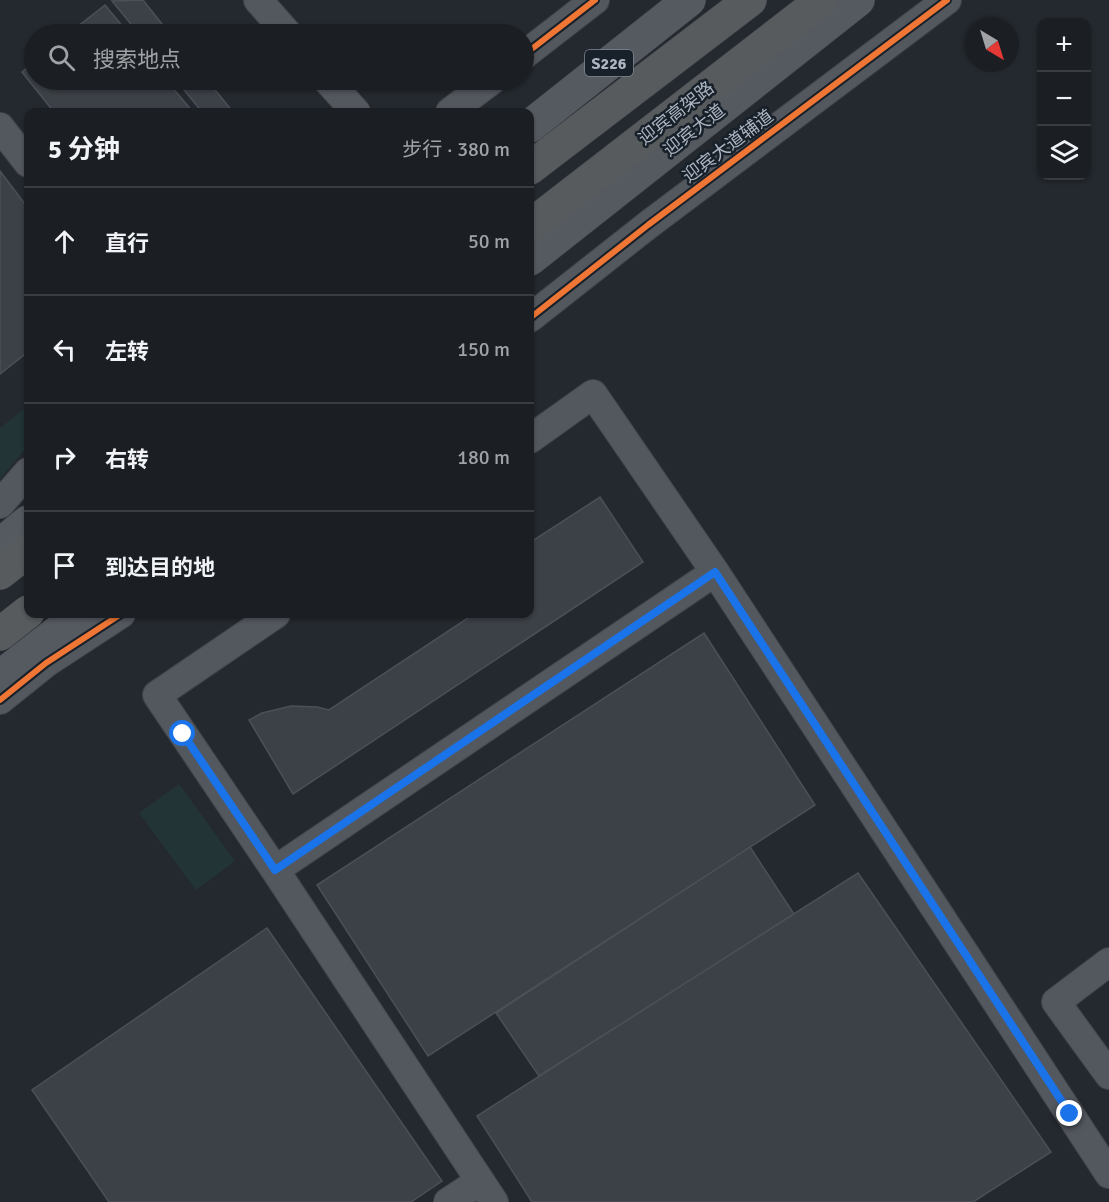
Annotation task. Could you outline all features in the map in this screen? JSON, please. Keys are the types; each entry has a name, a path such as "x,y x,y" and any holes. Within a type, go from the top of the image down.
{"highway":[{"path":"534,165 750,0"},
{"name":"迎宾高架路","path":"534,223 822,0"},
{"path":"0,573 24,554"},
{"path":"0,634 24,615"}],"main road":[{"name":"S226","path":"534,123 689,0"},
{"name":"迎宾大道","path":"534,257 858,0"},
{"path":"0,545 24,525"},
{"path":"0,677 76,618"}],"street":[{"path":"258,0 279,24"},
{"path":"534,47 595,0"},
{"name":"迎宾大道辅道","path":"534,315 648,225 947,0"},
{"path":"336,90 352,108"},
{"path":"455,108 479,90"},
{"path":"0,128 24,158"},
{"path":"534,435 593,394 715,572 1109,1174"},
{"path":"0,504 24,477"},
{"path":"275,870 715,572"},
{"path":"0,699 46,663 115,618"},
{"path":"270,618 157,695 487,1191 448,1202"},
{"path":"1109,962 1056,1002 1109,1075"}],"shaded area":[{"path":"24,409 24,451 0,479 0,428"},
{"path":"179,784 235,861 196,890 139,813"}],"building":[{"path":"143,0 162,24 131,24 112,1"},
{"path":"105,5 121,24 81,24"},
{"path":"36,90 174,90 190,108 51,108"},
{"path":"184,90 215,90 230,108 199,108"},
{"path":"0,171 24,203 24,355 0,374"},
{"path":"600,497 643,562 293,794 249,720 262,713 291,706 329,710 468,618 534,618 534,540"},
{"path":"704,633 815,805 428,1056 317,885"},
{"path":"750,847 794,914 539,1076 496,1013"},
{"path":"858,873 1051,1152 973,1202 532,1202 477,1116"},
{"path":"267,928 442,1181 411,1202 109,1202 32,1090"}],"cycle path":[{"path":"534,47 595,0"},
{"path":"534,315 648,225 947,0"},
{"path":"0,700 46,663 115,618"}],"route":[{"path":"183,734 275,870 715,572 1070,1114"}]}
